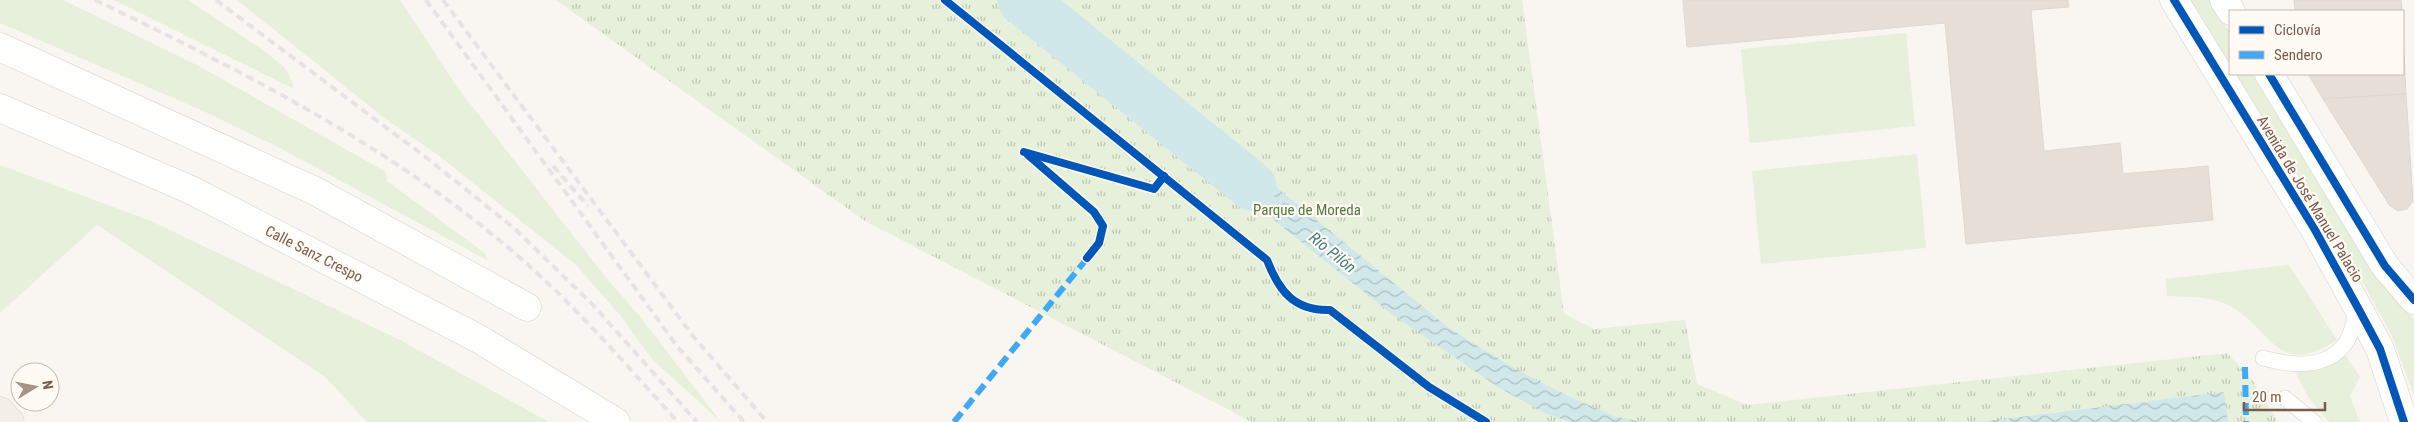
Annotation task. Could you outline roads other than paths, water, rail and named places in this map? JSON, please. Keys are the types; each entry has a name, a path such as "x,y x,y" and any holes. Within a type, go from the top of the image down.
{"main road":[{"path":"0,411 10,422"}],"street":[{"name":"Avenida de José Manuel Palacio","path":"2174,0 2315,230 2358,308 2380,349 2404,422"},
{"path":"0,48 315,190 527,307"},
{"name":"Avenida de José Manuel Palacio","path":"2270,75 2385,266 2414,300"},
{"name":"Calle Sanz Crespo","path":"0,108 191,190 479,339 616,422"}],"lane":[{"path":"2263,358 2288,365 2329,360 2346,343 2358,308"},
{"path":"2299,422 2285,398 2314,422"}],"water":[{"path":"1210,133 1449,328 1512,367 1568,396 1614,416 1641,422 1570,422 1545,413 1498,387 1393,315 1192,155"},
{"path":"2224,392 2228,422 1979,422"}],"waterway":[{"name":"Río Pilón","path":"1022,0 1252,186"}],"railway":[{"path":"95,0 206,55 315,114 368,146 469,216 518,256 560,295 678,422"},
{"path":"216,0 428,159 514,228 593,305 697,422"},
{"path":"426,0 677,346 744,422"},
{"path":"443,0 693,336 767,422"},
{"path":"553,166 588,206"}],"park label":[{"name":"Parque de Moreda","path":"1307,210"}]}
